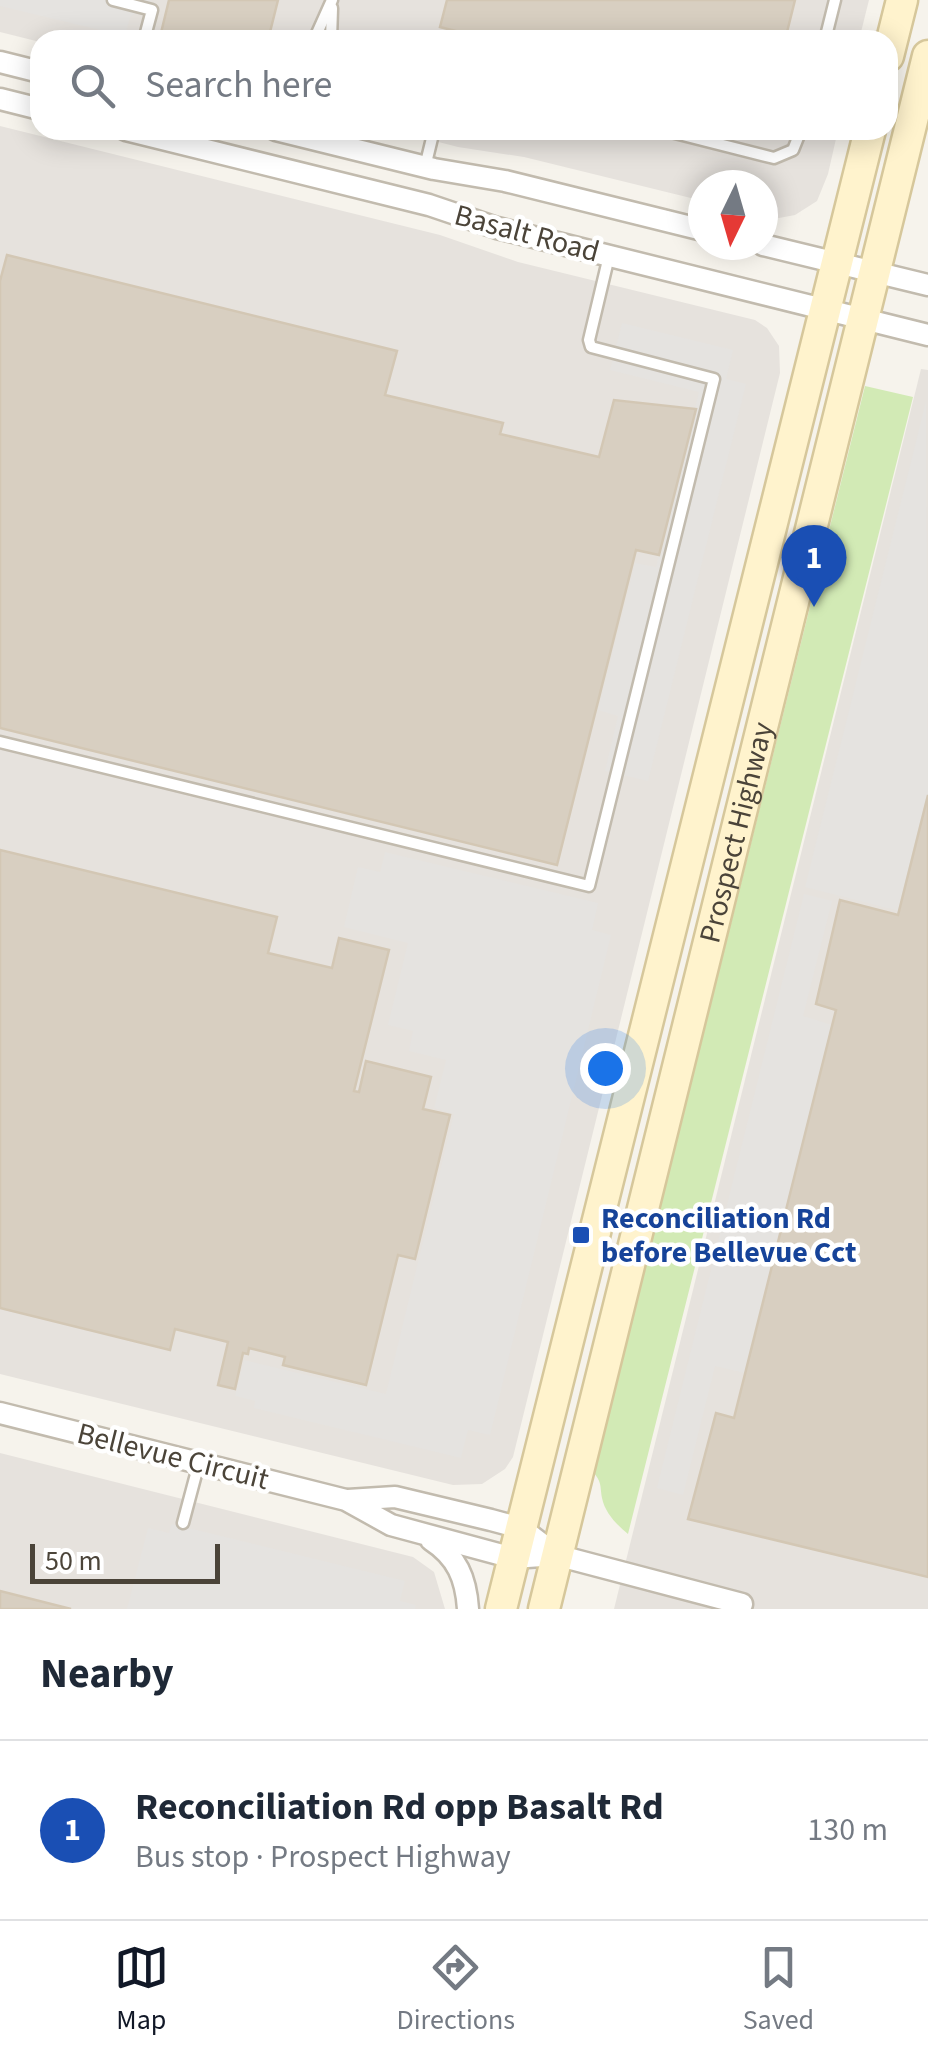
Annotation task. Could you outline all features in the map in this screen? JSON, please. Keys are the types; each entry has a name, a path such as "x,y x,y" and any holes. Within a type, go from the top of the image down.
{"main road":[{"path":"894,30 902,0"},
{"name":"Prospect Highway","path":"544,1609 928,56"},
{"name":"Prospect Highway","path":"501,1609 867,140"}],"street":[{"path":"0,62 30,70"},
{"path":"0,99 30,106"},
{"name":"Basalt Road","path":"167,140 928,336"},
{"path":"285,169 286,140"},
{"name":"Basalt Road","path":"340,140 424,167 505,181 688,226"},
{"path":"778,249 928,284"},
{"name":"Bellevue Circuit","path":"0,1413 346,1500 391,1525 517,1543"},
{"name":"Bellevue Circuit","path":"346,1500 395,1497 517,1543 742,1604"},
{"path":"417,1531 450,1552 464,1582 468,1609"}],"lane":[{"path":"112,0 152,10 147,30"},
{"path":"827,30 835,0"},
{"path":"319,30 332,1"},
{"path":"331,30 332,1"},
{"path":"424,167 431,140"},
{"path":"703,140 774,158 794,150 798,140"},
{"path":"0,742 589,886 714,379 591,347 609,256"},
{"path":"183,1524 199,1462"}],"shaded area":[{"path":"0,0 869,0 862,30 30,30 30,40 0,32"},
{"path":"0,0 152,0 130,17 127,30 100,30 0,6"},
{"path":"0,126 30,133 30,140 57,140 440,235 518,262 755,320 767,328 779,346 780,373 513,1457 505,1469 482,1484 453,1485 0,1374"},
{"path":"431,140 836,140 817,201 795,215 779,218 778,170 688,170 688,197 524,157"},
{"path":"622,323 733,350 726,379 746,384 648,781 605,771 618,716 598,710 635,563 656,567 699,392 610,370"},
{"path":"921,369 928,370 928,1609 614,1609"},
{"path":"926,401 928,795 899,911 805,887"},
{"path":"385,852 598,903 592,930 611,935 490,1435 468,1430 461,1458 254,1408 255,1401 235,1396 244,1360 386,1394 454,1114 434,1108 446,1060 409,1051 413,1031 388,1025 408,943 344,927 358,867 380,872"},
{"path":"804,894 832,901 803,1016 832,1025 745,1373 715,1366 683,1495 657,1488"},
{"path":"0,1453 413,1557 434,1572 445,1609 0,1609"},
{"path":"172,1524 405,1581 400,1601 416,1605 415,1609 127,1609 148,1528 169,1533"}],"green space":[{"path":"865,386 913,397 628,1534 606,1509 594,1473"}],"building":[{"path":"169,0 278,0 270,30 162,30"},
{"path":"447,0 795,0 788,30 440,27"},
{"path":"7,255 397,351 385,395 503,423 500,434 599,457 614,400 696,409 659,555 636,550 557,865 0,728 0,281"},
{"path":"928,795 928,1577 688,1519 716,1413 734,1418 836,1010 816,1004 840,900 898,915"},
{"path":"0,850 277,917 268,953 332,968 339,938 389,950 354,1091 359,1092 366,1061 431,1077 423,1109 450,1115 415,1259 398,1255 366,1385 283,1365 285,1357 249,1348 248,1354 243,1353 235,1389 218,1385 228,1342 175,1329 170,1350 0,1308"},
{"path":"0,1591 71,1609 0,1609"}],"place":[{"name":"Reconciliation Rd opp Basalt Rd","path":"814,607"},
{"name":"Reconciliation Rd before Bellevue Cct","path":"581,1235"}]}
